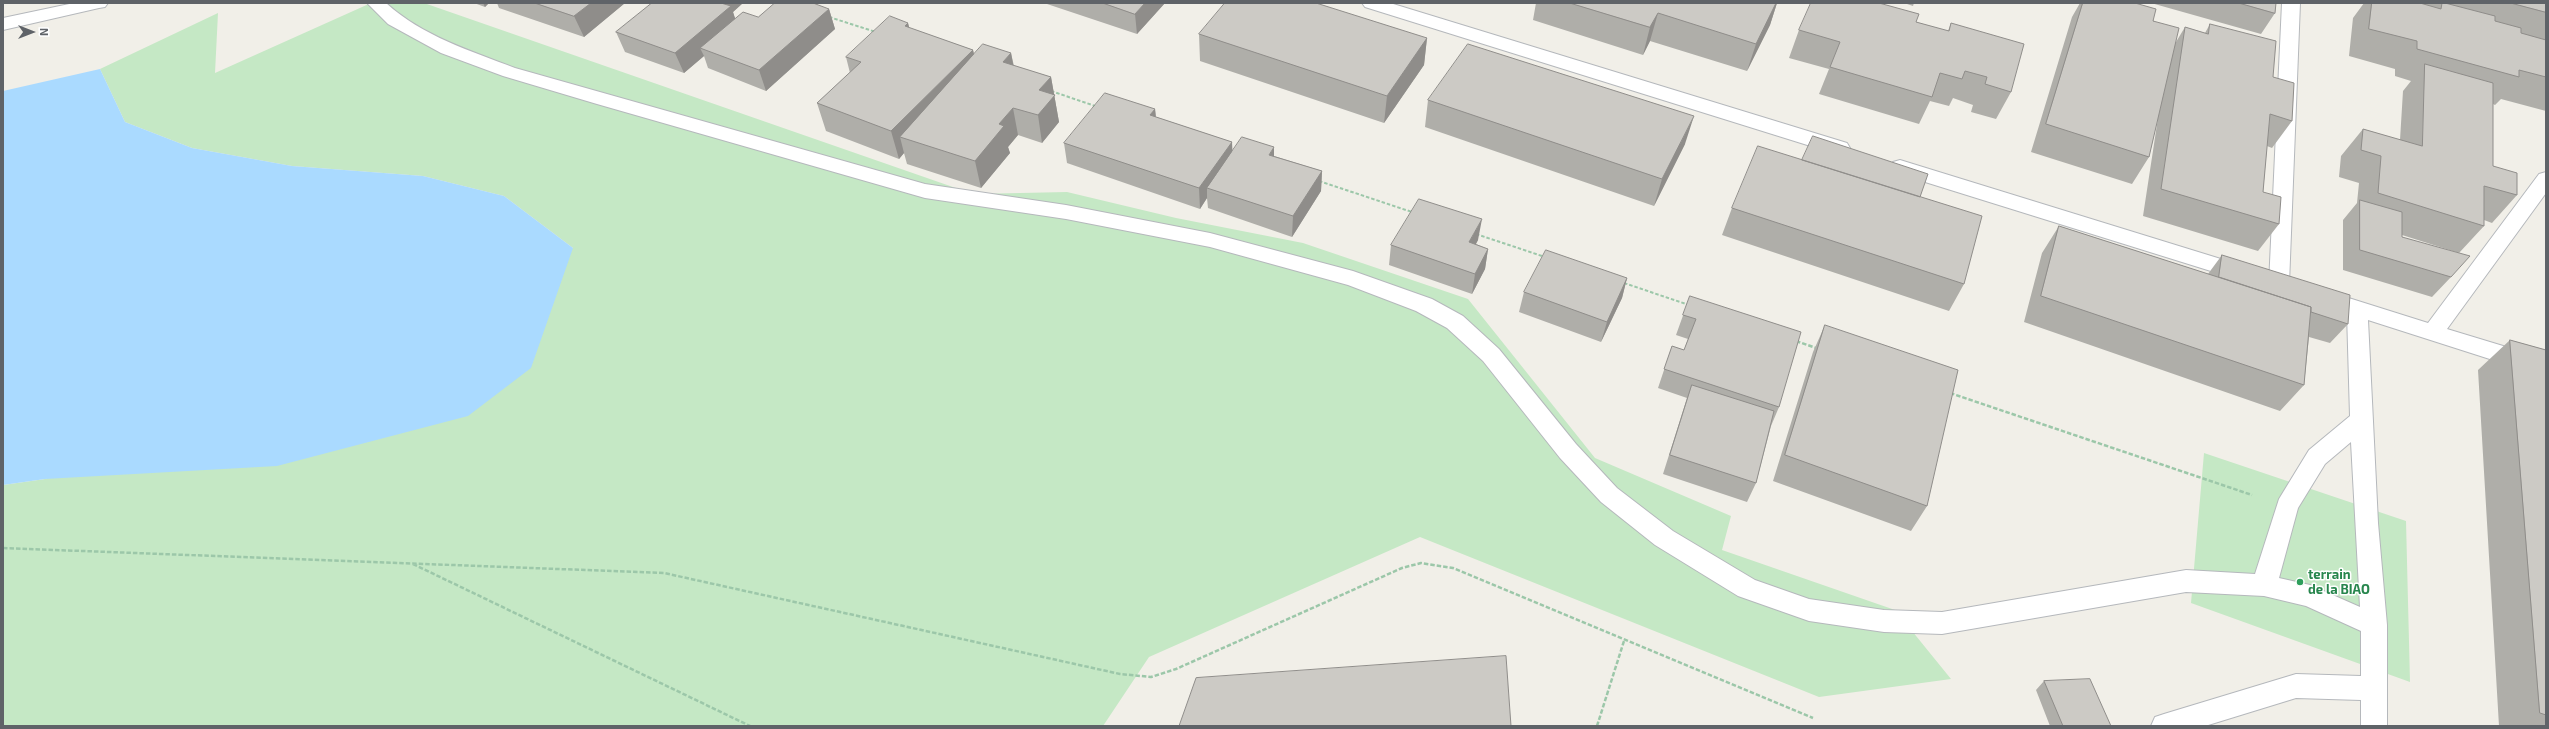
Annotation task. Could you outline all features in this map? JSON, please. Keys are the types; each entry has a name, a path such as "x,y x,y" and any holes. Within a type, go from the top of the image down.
{"street":[{"path":"3,24 99,3"},
{"path":"376,3 394,20 447,49 509,72 612,102 925,191 1089,216 1210,240 1353,279 1424,305 1455,322 1491,355 1568,451 1609,495 1664,538 1747,588 1809,610 1884,622 1942,623 2186,581 2264,585 2310,596 2374,625"},
{"path":"1371,3 1859,154"},
{"path":"2291,3 2291,288"},
{"path":"1882,161 2546,368"},
{"path":"2433,332 2546,179"},
{"path":"2357,308 2366,523 2374,625 2374,726"},
{"path":"2264,585 2287,506 2316,457 2362,420"},
{"path":"2164,726 2296,686 2374,688"}],"path":[{"path":"827,16 880,34"},
{"path":"1046,89 1099,107"},
{"path":"1311,178 1417,214"},
{"path":"1470,232 1553,260"},
{"path":"1621,282 1697,308"},
{"path":"1795,341 1818,349"},
{"path":"1946,392 2287,506"},
{"path":"3,548 631,570 664,573 1120,674 1151,677 1176,669 1402,568 1421,563 1453,568 1624,641 1814,718"},
{"path":"411,563 750,726"},
{"path":"1597,726 1624,641"}],"green space":[{"path":"371,3 424,3 973,194 1067,192 1176,218 1303,243 1468,299 1595,458 1731,516 1722,550 1895,610 1951,679 1819,697 1420,537 1149,657 1103,726 3,726 3,485 45,479 573,248 504,196 423,176 292,166 192,148 125,122 100,69 218,13 215,73"},
{"name":"terrain de la BIAO","path":"2204,453 2406,521 2410,682 2191,603"}],"water":[{"path":"100,69 125,122 192,148 292,166 423,176 504,196 573,248 531,368 468,416 277,466 45,479 3,485 3,91"}],"building":[{"path":"535,3 591,3 574,16"},
{"path":"652,3 721,3 731,6 675,53 616,32"},
{"path":"775,3 813,3 829,9 759,70 700,48 743,12 758,17"},
{"path":"1103,3 1145,3 1135,14"},
{"path":"1225,3 1316,3 1427,38 1387,96 1199,34"},
{"path":"1570,3 1776,3 1756,44 1658,13 1650,27"},
{"path":"1811,3 1879,3 1919,14 1916,22 1949,31 1951,23 2024,44 2011,92 1985,84 1987,77 1965,71 1962,79 1940,73 1932,97 1830,67 1840,42 1799,30"},
{"path":"2083,3 2135,3 2156,9 2153,21 2179,28 2149,157 2046,124"},
{"path":"2239,3 2276,3 2275,13"},
{"path":"2372,3 2420,3 2441,9 2442,3 2445,3 2495,16 2495,21 2521,28 2521,33 2546,40 2546,77 2519,70 2519,77 2417,49 2417,41 2369,29"},
{"path":"2511,3 2546,3 2546,12"},
{"path":"890,16 908,23 905,26 973,50 891,131 817,103 861,62 846,57"},
{"path":"2210,24 2276,41 2273,77 2294,83 2292,121 2270,114 2263,192 2281,197 2279,224 2161,189 2185,27 2208,34"},
{"path":"983,44 1011,53 1003,62 1051,77 1039,90 1055,95 1038,115 1013,108 999,124 1004,126 975,161 900,137"},
{"path":"1468,44 1694,116 1662,179 1428,100"},
{"path":"2425,64 2493,83 2493,166 2517,173 2517,195 2484,186 2484,226 2378,193 2381,156 2361,150 2363,129 2422,146"},
{"path":"1105,93 1155,109 1150,115 1232,142 1199,188 1064,143"},
{"path":"1813,136 1928,174 1920,197 1802,160"},
{"path":"1242,137 1274,147 1269,155 1322,171 1293,216 1207,188"},
{"path":"1758,146 1982,216 1964,284 1732,208"},
{"path":"1419,199 1482,219 1469,242 1488,249 1475,274 1391,245"},
{"path":"2360,200 2402,212 2402,237 2470,256 2451,277 2360,250"},
{"path":"2059,226 2311,307 2304,385 2041,296"},
{"path":"1546,250 1627,278 1607,322 1524,292"},
{"path":"2222,255 2350,295 2348,324 2311,312 2311,307 2219,277"},
{"path":"1690,296 1801,332 1779,407 1664,369 1672,346 1684,350 1696,319 1683,315"},
{"path":"1825,325 1958,370 1927,506 1785,455"},
{"path":"2510,340 2546,350 2546,715 2540,713"},
{"path":"1692,385 1774,411 1756,483 1670,455"},
{"path":"1506,656 1511,726 1179,726 1196,678"},
{"path":"2090,679 2111,726 2063,726 2044,681"}],"place":[{"name":"terrain de la BIAO","path":"2300,582"}]}
